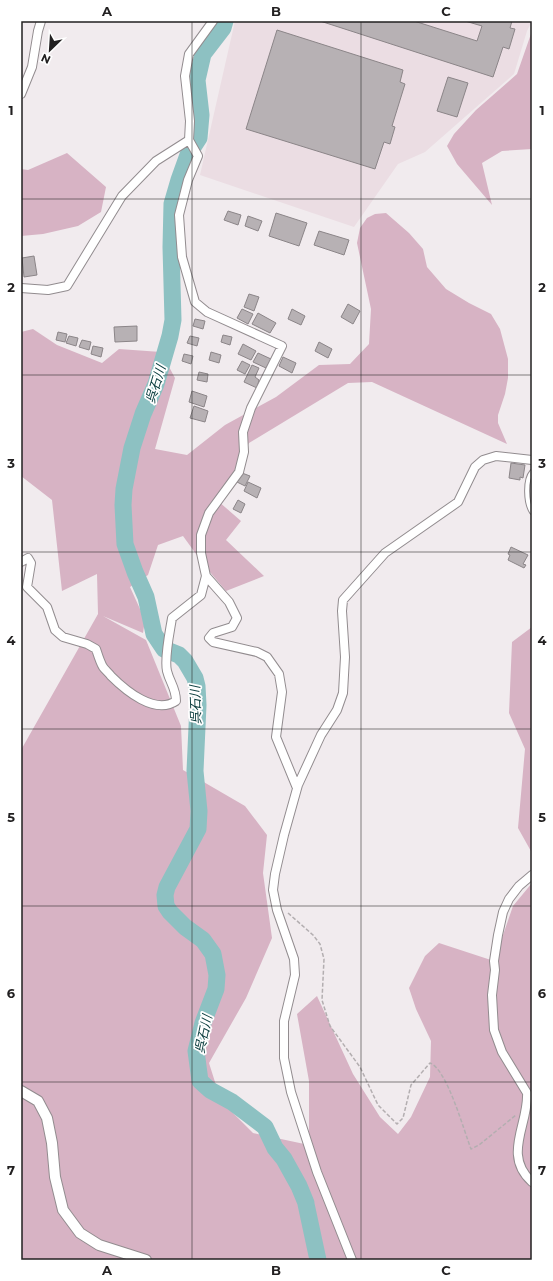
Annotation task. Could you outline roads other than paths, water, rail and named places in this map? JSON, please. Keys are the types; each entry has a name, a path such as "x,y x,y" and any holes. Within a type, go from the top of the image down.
{"street":[{"path":"21,94 32,67 41,21"},
{"path":"213,21 189,54 185,76 190,121 190,141 198,156 190,174 179,215 182,257 195,302 207,312 282,346 251,408 243,432 244,452 239,472 209,513 201,535 201,553 206,576 229,602 237,618 232,627 213,633 209,638 213,642 257,652 267,657 279,674 282,692 276,737 297,788"},
{"path":"21,288 48,290 67,286 122,196 156,161 190,141"},
{"path":"352,1260 317,1172 291,1092 284,1058 284,1021 295,974 294,959 273,890 274,874 297,788 321,735 337,710 343,693 345,657 342,611 343,600 385,553 458,502 475,467 483,460 496,456 532,460"},
{"path":"21,562 28,558 31,563 27,587 46,607 55,630 63,637 87,644 96,649 103,667 121,687 138,698 154,704 171,705 176,701 176,691 167,670 167,644 172,618 200,595 206,576"},
{"path":"532,875 518,886 509,899 503,912 494,962 495,970 492,995 494,1030 502,1052 527,1093 527,1101 518,1138 517,1154 522,1172 532,1182"},
{"path":"21,1091 38,1101 47,1118 52,1143 55,1177 63,1210 80,1233 99,1245 146,1260"}],"lane":[{"path":"532,472 527,482 529,506 532,512"}],"waterway":[{"name":"呉石川","path":"225,21 223,28 203,54 197,80 201,115 199,138 188,155 172,204 171,247 173,320 170,336 156,384 143,414 132,448 124,489 123,505 125,544 146,597 154,634 164,649 179,655 185,661 195,678 197,686 198,705 195,771 199,811 198,829 167,887 165,895 166,906 170,912 185,927 203,940 213,954 217,975 216,989 203,1023 196,1051 200,1081 210,1090 232,1102 265,1127 275,1148 284,1159 299,1186 306,1203 318,1260"}]}
